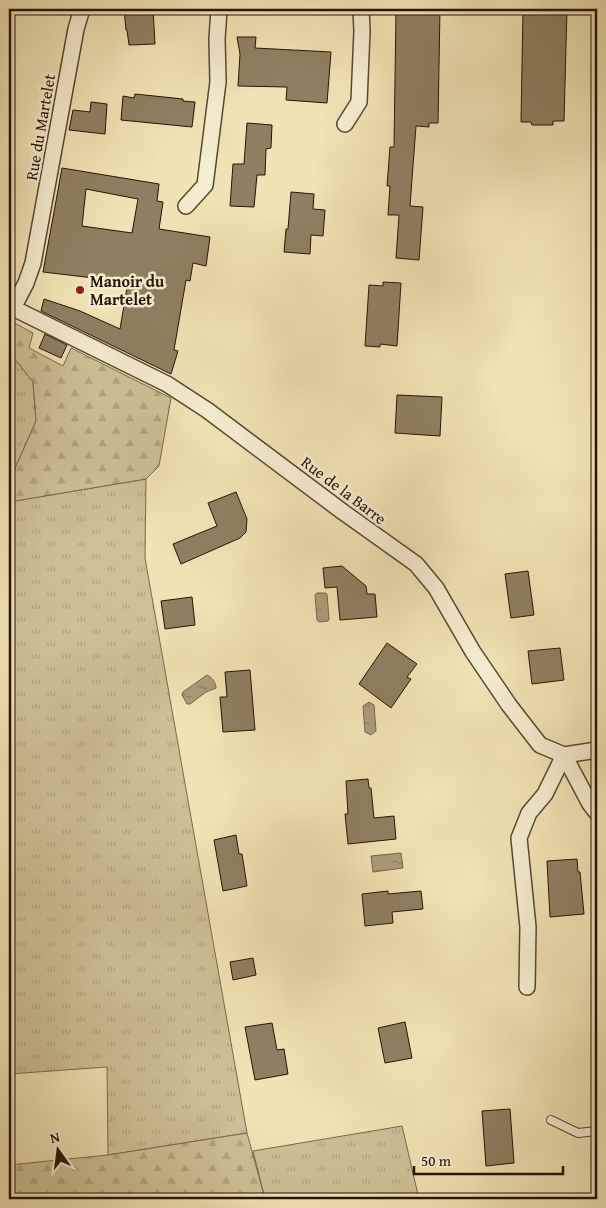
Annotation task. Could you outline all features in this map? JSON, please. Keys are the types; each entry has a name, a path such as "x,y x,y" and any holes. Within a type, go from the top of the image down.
{"street":[{"name":"Rue du Martelet","path":"11,307 26,283 33,263 76,29 82,9"},
{"path":"186,206 205,185 218,82 219,9"},
{"path":"345,124 359,102 361,9"},
{"name":"Rue de la Barre","path":"11,307 166,384 207,410 416,564 436,588 473,652 509,705 540,745 564,755"},
{"path":"564,755 597,750"},
{"path":"564,755 590,804 597,813"},
{"path":"527,987 528,928 519,838 529,813 545,794 564,755"}],"lane":[{"path":"551,1120 578,1133 597,1131"}],"green space":[{"path":"9,320 33,333 29,348 63,366 71,348 171,398 159,466 146,479 9,502 9,482 36,421 33,382 9,352"},
{"path":"9,352 33,382 36,421 9,482"},
{"path":"146,479 145,558 247,1133 108,1155 107,1067 9,1074 9,502"},
{"path":"402,1126 419,1199 265,1199 253,1151"},
{"path":"247,1133 265,1199 9,1199 9,1165 108,1155"}],"water":[{"path":"317,593 327,594 328,621 319,622 317,620 315,595"},
{"path":"207,675 211,677 216,688 187,704 182,695 183,692"},
{"path":"369,702 374,705 376,731 371,735 365,732 363,706"},
{"path":"401,853 403,868 373,872 371,856"}],"building":[{"path":"124,9 153,9 155,44 129,45"},
{"path":"408,9 440,9 438,123 429,123 429,127 416,126 410,206 423,207 419,260 396,258 399,215 388,215 390,186 387,186 390,147 394,147 396,11 409,11"},
{"path":"523,9 567,10 564,121 553,121 553,125 532,125 531,122 521,122"},
{"path":"237,37 256,37 255,48 331,52 327,103 286,100 287,87 238,86 240,54"},
{"path":"135,94 195,102 192,127 121,120 123,96 134,98"},
{"path":"91,102 107,104 105,134 69,130 73,110 90,112"},
{"path":"247,123 272,125 271,148 266,149 265,175 257,175 254,207 230,206 233,164 244,164"},
{"path":"62,168 159,184 157,201 163,202 159,229 210,237 206,266 193,263 190,281 186,280 174,350 178,351 171,374 41,311 44,299 80,311 120,329 128,282 43,272","holes":["86,189 138,199 132,233 82,226"]},
{"path":"291,192 314,194 313,209 325,210 323,236 311,235 310,254 284,252"},
{"path":"383,282 401,283 397,346 380,344 380,347 365,346 369,285 383,286"},
{"path":"45,334 67,345 61,358 39,348"},
{"path":"397,395 442,397 440,436 395,433"},
{"path":"236,492 247,519 246,532 240,538 181,564 173,544 217,526 208,503"},
{"path":"342,566 366,586 367,594 375,594 377,617 340,620 337,587 325,588 323,568"},
{"path":"528,571 534,615 511,618 505,574"},
{"path":"192,597 195,625 165,629 161,601"},
{"path":"387,643 417,664 407,677 411,679 391,708 359,684"},
{"path":"560,648 564,680 532,684 528,651"},
{"path":"250,670 255,730 223,732 220,697 227,697 225,672"},
{"path":"368,779 369,788 371,788 374,818 394,816 396,839 348,844 345,814 348,814 346,781"},
{"path":"236,835 239,854 242,854 247,886 223,891 214,840"},
{"path":"577,859 584,914 550,917 547,861"},
{"path":"388,891 388,894 421,891 423,909 392,912 393,923 365,926 362,894"},
{"path":"253,958 256,975 233,980 230,962"},
{"path":"405,1022 412,1058 385,1063 378,1028"},
{"path":"272,1023 277,1050 284,1049 288,1074 255,1080 245,1027"},
{"path":"510,1109 514,1163 486,1166 482,1111"}],"place":[{"name":"Manoir du Martelet","path":"80,290"}]}
